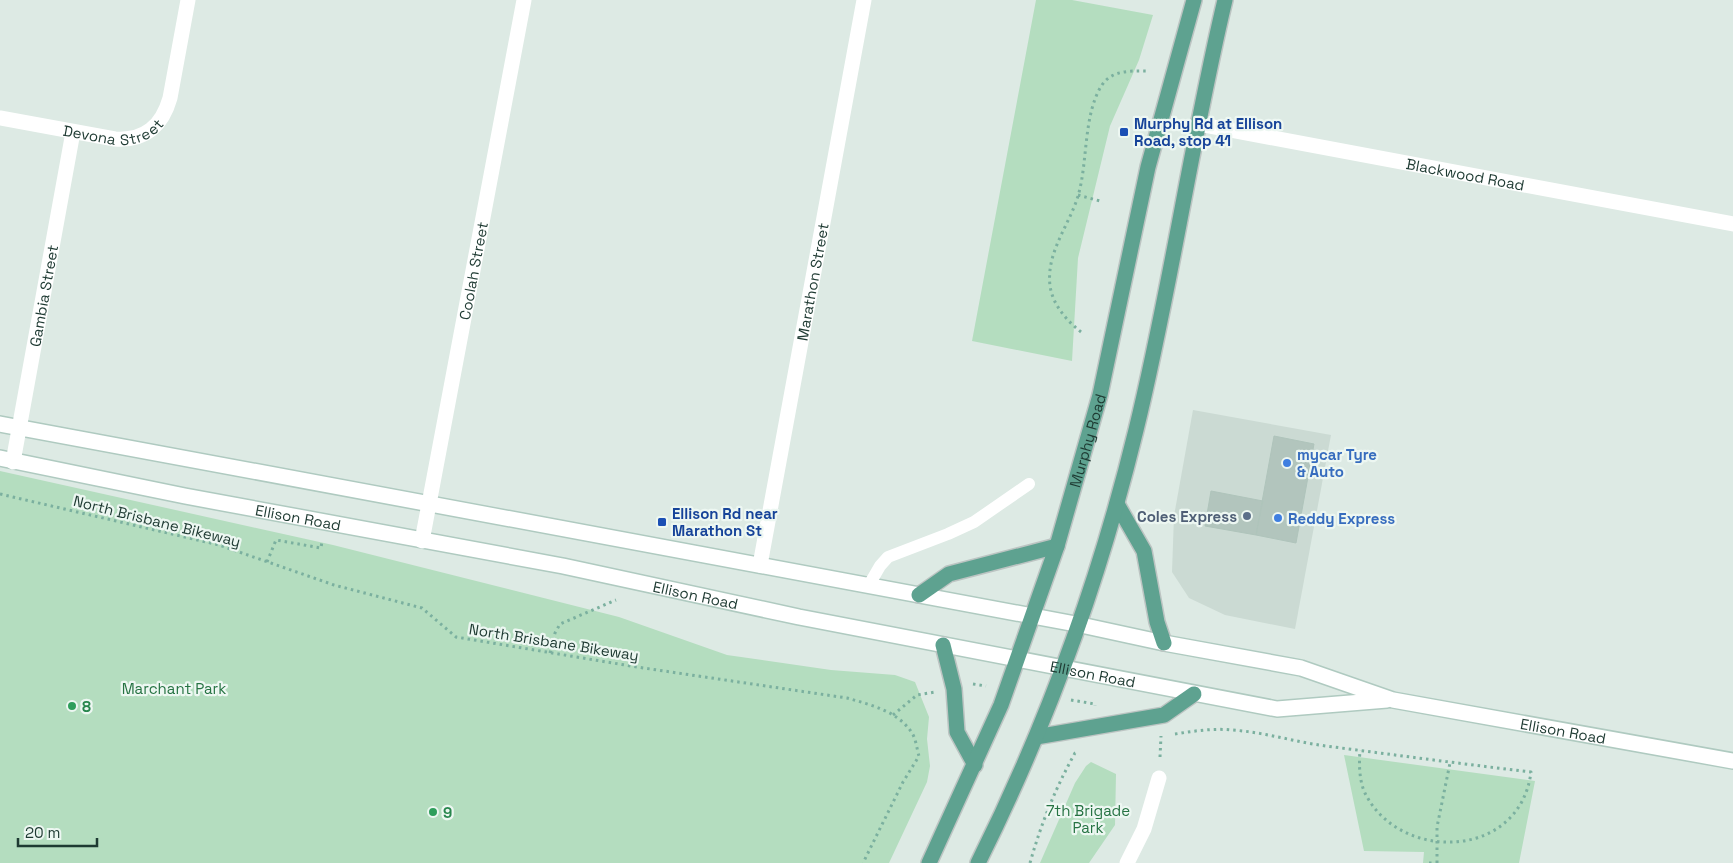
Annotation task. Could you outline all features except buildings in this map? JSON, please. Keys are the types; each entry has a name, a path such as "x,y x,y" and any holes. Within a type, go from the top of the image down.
{"main road":[{"name":"Murphy Road","path":"929,863 975,765 1019,659 1057,546 1094,420 1148,167 1194,0"},
{"path":"978,863 1065,669 1081,625 1117,504 1153,357 1198,124 1225,0"},
{"path":"1117,504 1144,551 1157,622 1164,643"},
{"path":"919,595 949,574 1057,546"},
{"path":"943,645 954,690 957,732 975,765"},
{"path":"1036,737 1164,715 1194,694"}],"street":[{"name":"Devona Street","path":"0,118 125,140 154,130 161,122 170,98 188,0"},
{"name":"Coolah Street","path":"422,541 524,0"},
{"name":"Marathon Street","path":"760,565 864,0"},
{"name":"Blackwood Road","path":"1198,124 1733,224"},
{"name":"Gambia Street","path":"7,460 19,428 73,132"},
{"name":"Ellison Road","path":"0,424 1081,625 1164,643 1301,668 1393,700 1733,761"},
{"name":"Ellison Road","path":"7,460 422,541 562,566 943,645 1277,709 1393,700"},
{"path":"1127,863 1144,829 1159,778"}],"lane":[{"path":"869,585 880,566 888,557 974,522 1029,484"}],"path":[{"path":"1081,332 1056,306 1050,286 1051,265 1058,241 1078,195 1083,175 1089,126 1102,84 1121,71 1146,71"},
{"path":"1078,195 1100,201"},
{"name":"North Brisbane Bikeway","path":"0,494 219,545 334,585 422,608 456,637 847,698 874,706 893,715 913,734 919,756 903,782 863,863"},
{"path":"267,562 276,540 320,548 322,538"},
{"path":"550,653 555,633 560,624 648,585"},
{"path":"893,715 917,694 954,690 974,684 1006,690"},
{"path":"1052,697 1095,704 1101,726"},
{"path":"1152,737 1202,730 1234,730 1450,763 1531,772 1526,793 1506,823 1496,831 1473,843 1447,847"},
{"path":"1030,863 1042,822 1062,775 1074,753 1082,750"},
{"path":"1360,750 1361,778 1370,804 1389,826 1413,842"},
{"path":"1429,863 1437,863 1437,827 1450,763"},
{"path":"1431,846 1438,847"}],"shaded area":[{"path":"1193,410 1331,435 1295,629 1225,615 1189,598 1172,572 1174,516"}],"green space":[{"path":"1036,0 1072,0 1153,15 1139,60 1110,126 1078,258 1072,361 972,341"},
{"name":"Marchant Park","path":"0,471 333,545 619,617 727,655 831,670 895,675 915,682 929,717 927,739 930,766 927,782 889,863 0,863"},
{"path":"1344,755 1535,781 1519,863 1423,863 1424,852 1364,851"},
{"name":"7th Brigade Park","path":"1091,762 1116,774 1115,825 1089,863 1040,863 1075,783 1086,766"}],"place":[{"name":"Murphy Rd at Ellison Road, stop 41","path":"1124,132"},
{"name":"mycar Tyre & Auto","path":"1287,463"},
{"name":"Coles Express","path":"1247,516"},
{"name":"Reddy Express","path":"1278,518"},
{"name":"Ellison Rd near Marathon St","path":"662,522"},
{"name":"8","path":"72,706"},
{"name":"9","path":"433,812"}]}
